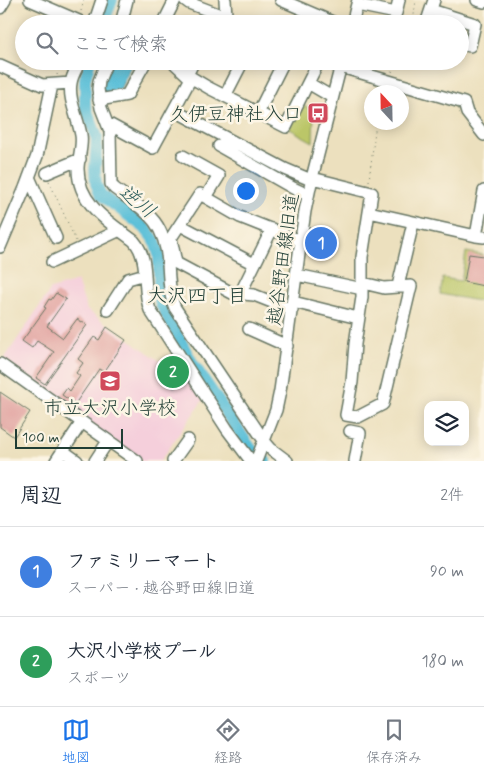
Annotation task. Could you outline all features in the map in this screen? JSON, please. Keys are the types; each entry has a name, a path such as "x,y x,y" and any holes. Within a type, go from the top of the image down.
{"street":[{"path":"0,8 5,0"},
{"path":"30,0 63,15"},
{"path":"97,15 102,0"},
{"path":"123,15 127,0"},
{"path":"168,15 175,0"},
{"path":"185,0 213,15"},
{"path":"220,15 224,0"},
{"path":"281,0 316,15"},
{"path":"358,3 396,14 399,0"},
{"path":"477,0 484,2"},
{"path":"432,5 455,15"},
{"path":"469,21 475,24 469,46"},
{"path":"0,66 42,85 71,83"},
{"path":"76,70 71,83 73,104 81,135 79,180 85,197 94,209 140,247 144,264 145,292 150,310 212,406 251,461"},
{"path":"103,70 98,89 99,100 110,131 110,184 150,214 159,228 167,254 170,294 175,308 264,444 287,461"},
{"path":"99,100 127,95 141,70"},
{"path":"182,70 189,76 225,96 286,127 314,70"},
{"path":"107,123 153,148 191,70"},
{"path":"225,96 238,70"},
{"path":"258,113 280,70"},
{"name":"越谷野田線旧道","path":"256,461 264,444 278,400 308,195 339,70"},
{"path":"359,70 464,103 467,113 484,135"},
{"path":"308,83 332,97"},
{"path":"0,248 40,145 52,85"},
{"path":"179,113 285,169 311,179 372,193 362,257 360,285 352,382 346,415 358,417 383,404 411,286 384,288 360,285 296,275"},
{"path":"219,146 308,195"},
{"path":"183,156 219,176 206,197"},
{"path":"48,177 80,159"},
{"path":"29,176 56,238"},
{"path":"369,212 480,236 484,191"},
{"path":"301,241 240,217 200,194 171,238 176,263 232,293 254,295 292,306 354,317"},
{"path":"398,286 413,223"},
{"path":"180,225 254,264"},
{"path":"52,262 120,230"},
{"path":"240,294 272,230"},
{"path":"108,310 128,279 145,274"},
{"path":"249,329 287,346"},
{"path":"1,366 137,461"},
{"path":"77,461 59,456 82,422"},
{"path":"350,431 360,433 355,461"},
{"path":"173,461 188,440"},
{"path":"95,461 108,441"}],"path":[{"path":"414,15 416,0"},
{"path":"52,85 58,70"},
{"path":"389,80 393,70"},
{"path":"367,192 375,130"},
{"path":"48,177 79,249"}],"shaded area":[{"name":"市立大沢小学校","path":"77,281 87,310 160,361 173,354 203,400 160,461 142,461 2,362 51,289"}],"green space":[{"path":"300,104 314,111 313,142 288,128"},
{"path":"466,252 484,255 484,302 440,294 443,278 461,281"}],"water":[{"path":"109,70 129,70 118,94 105,97 101,90"},
{"path":"171,358 186,380 174,387 160,364"}],"building":[{"path":"469,254 484,256 484,286 464,282"},
{"path":"56,293 66,299 47,326 63,338 77,319 87,325 45,384 36,378 54,352 37,341 32,348 22,341 46,308 44,307 49,299 51,300"},
{"path":"107,327 126,340 104,372 99,369 75,404 62,395 67,388 70,391 80,376 76,373 83,363 78,359 94,337 99,340"},
{"path":"0,392 30,412 14,437 0,427"}],"waterway":[{"name":"逆川","path":"106,15 112,0"},
{"name":"逆川","path":"88,70 85,79 85,106 97,137 96,184 101,195 145,228 155,241 159,255 159,295 161,305 193,364 251,449 265,461"}],"place":[{"name":"久伊豆神社入口","path":"318,113"},
{"name":"ファミリーマート","path":"321,243"},
{"name":"大沢小学校プール","path":"173,372"},
{"name":"市立大沢小学校","path":"110,381"}],"district":[{"name":"大沢四丁目","path":"197,295"}]}
